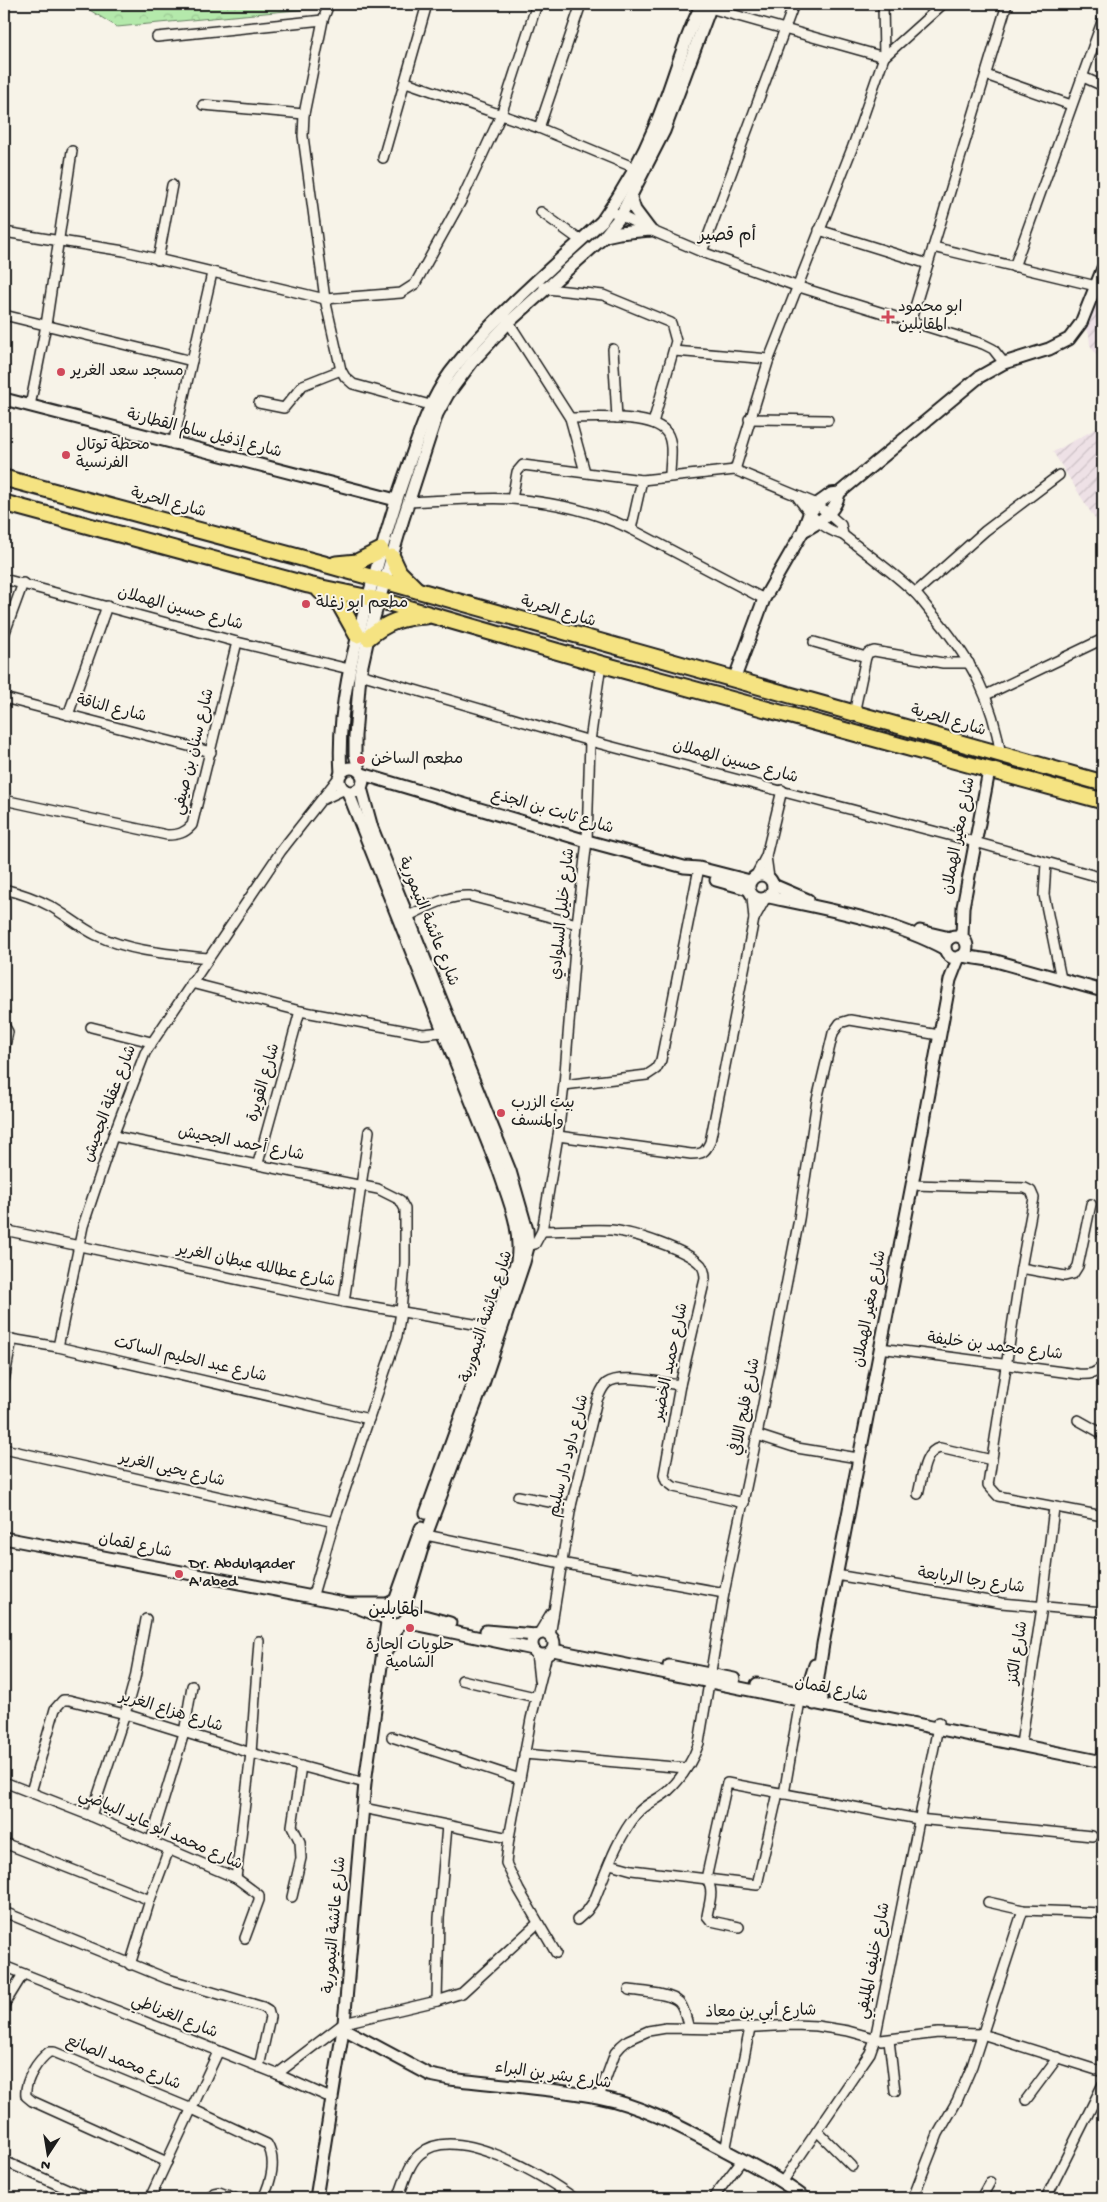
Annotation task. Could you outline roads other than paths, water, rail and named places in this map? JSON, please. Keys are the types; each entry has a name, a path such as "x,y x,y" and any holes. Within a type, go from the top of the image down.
{"highway":[{"name":"شارع الحرية","path":"4,478 324,564 420,593 1103,782"},
{"path":"4,503 308,585 374,598 601,664 1103,801"},
{"path":"324,564 357,562 387,554 404,580 420,593"},
{"path":"308,585 328,594 339,603 362,636 395,620 437,616"}],"street":[{"path":"329,4 323,20 304,114 304,154 325,299 341,370 345,377 353,384 434,409"},
{"path":"383,158 427,4"},
{"path":"4,232 59,239 325,299 401,293 414,284 461,201 501,115 537,4"},
{"path":"539,128 582,4"},
{"path":"702,252 794,4"},
{"path":"734,470 769,359 796,286 853,146 884,57 883,4"},
{"path":"884,57 944,4"},
{"path":"911,320 1007,4"},
{"path":"387,554 396,500 451,372 506,318 538,281 602,220 640,170 664,131 706,5 884,57"},
{"path":"1014,267 1103,19"},
{"path":"157,37 323,20"},
{"path":"986,75 1072,105"},
{"path":"1083,77 1103,86"},
{"path":"406,82 539,128 640,170"},
{"path":"203,105 304,114"},
{"path":"30,406 46,325 72,151"},
{"path":"506,318 547,289 604,237 620,217 631,198 640,170"},
{"path":"158,260 172,185"},
{"path":"631,198 634,210 650,230"},
{"path":"609,210 620,217 702,252 796,286 911,320 988,346 1004,363"},
{"path":"541,212 581,240"},
{"path":"604,237 619,233 650,230"},
{"path":"819,230 928,264"},
{"path":"933,247 1096,286"},
{"path":"734,680 764,599 803,531 809,514 817,504 831,494 839,494 979,377 1004,363 1049,349 1069,339 1081,323 1103,268"},
{"path":"173,444 212,274"},
{"path":"538,281 547,289 603,295 671,323 675,333 674,351 653,423"},
{"path":"4,315 192,361"},
{"path":"506,318 570,418 585,472"},
{"path":"613,349 617,418"},
{"path":"674,351 769,359"},
{"path":"259,403 284,408 303,385 341,370"},
{"name":"شارع إذفيل سالم القطارنة","path":"4,399 396,500"},
{"path":"340,775 349,768 361,779 353,793 346,791 340,786 340,775 340,730 349,669 362,636 387,554 408,502 434,409"},
{"path":"570,418 617,418 653,423 668,434 671,442 670,475"},
{"path":"749,419 828,420"},
{"path":"512,499 517,472 523,465 642,480 670,475 734,470 817,504 841,525 843,535"},
{"path":"915,593 985,531 1059,475"},
{"path":"631,528 642,480"},
{"path":"803,531 820,523 838,502 839,494"},
{"path":"798,497 809,514 834,532 843,535 915,593 969,663 986,695 1002,755"},
{"path":"408,502 512,499 588,512 631,528 764,599"},
{"name":"شارع حسين الهملان","path":"4,579 237,642 349,669"},
{"path":"4,635 23,583"},
{"path":"68,715 107,606"},
{"name":"شارع عائشة التيمورية","path":"316,2198 344,2026 365,1783 384,1654 383,1640 396,1614 422,1535 498,1328 528,1230 510,1171 372,828 355,754 354,736 362,636"},
{"path":"986,695 1103,639"},
{"name":"شارع سنان بن صيفي","path":"4,800 175,835 187,830 192,825 237,642"},
{"path":"814,642 866,657"},
{"path":"854,714 868,653 874,651 943,663 969,663"},
{"name":"شارع خليل السلوادي","path":"542,1231 558,1136 564,1085 577,924 586,841 590,740 601,664"},
{"name":"شارع حسين الهملان","path":"360,674 590,740 782,790 1103,878"},
{"name":"شارع الناقة","path":"4,698 211,752"},
{"name":"شارع مغير الهملان","path":"808,1700 836,1575 912,1186 950,980 954,944 989,771"},
{"name":"شارع عقلة الجحيش","path":"58,1347 83,1226 138,1067 151,1042 282,851 340,775"},
{"name":"شارع ثابت بن الجذع","path":"361,779 412,790 586,841 752,886"},
{"path":"558,1136 691,1154 702,1154 707,1149 710,1142 754,919 752,886 766,856 782,790"},
{"name":"شارع عائشة التيمورية","path":"346,791 499,1171 523,1247"},
{"name":"شارع عقلة الجحيش","path":"321,800 346,791"},
{"path":"754,919 767,898 771,882 766,856"},
{"path":"1046,863 1044,895 1061,979"},
{"path":"564,1085 647,1075 656,1070 661,1060 698,871"},
{"path":"752,886 771,882 828,906 954,944 996,961 1103,991"},
{"path":"752,886 767,898 814,906 954,944"},
{"path":"4,889 23,894 51,907 110,941 155,953 208,958"},
{"path":"408,916 449,898 470,896 577,924"},
{"name":"شارع مغير الهملان","path":"950,980 960,957 965,953 954,944"},
{"path":"960,957 996,961"},
{"path":"191,983 300,1011 423,1034 442,1032"},
{"name":"شارع القويرة","path":"258,1164 300,1011"},
{"name":"شارع فليح اللافي","path":"577,1920 594,1901 610,1864 637,1814 669,1790 694,1757 699,1743 724,1592 758,1435 799,1219 817,1100 836,1027 850,1020 939,1035"},
{"path":"4,1025 8,1032 4,1050"},
{"path":"91,1027 151,1042"},
{"path":"344,1302 369,1131"},
{"name":"شارع أحمد الجحيش","path":"114,1136 362,1185"},
{"path":"312,1598 334,1522 397,1336 401,1312 405,1263 405,1209 400,1200 390,1194 362,1185"},
{"path":"912,1186 1025,1188 1031,1191 1034,1198 1021,1268 988,1485 995,1494 1054,1508 1103,1516"},
{"path":"1021,1268 1065,1276 1073,1274 1078,1266 1092,1204"},
{"name":"شارع عطالله عبطان الغرير","path":"4,1230 79,1244 344,1302 498,1328"},
{"name":"شارع حميد الخضير","path":"542,1231 612,1230 653,1240 696,1261 702,1267 705,1279 680,1385 664,1475 666,1480 674,1487 744,1503"},
{"path":"523,1247 535,1244 542,1231"},
{"path":"4,1381 8,1338"},
{"name":"شارع عبد الحليم الساكت","path":"8,1338 58,1347 370,1419"},
{"name":"شارع محمد بن خليفة","path":"880,1348 1089,1375 1097,1372 1103,1365"},
{"name":"شارع داود دار سليم","path":"556,1953 508,1869 506,1855 539,1680 543,1644 553,1611 571,1506 597,1400 603,1388 613,1380 627,1378 680,1385"},
{"path":"1078,1420 1103,1434"},
{"path":"758,1435 797,1448 858,1458"},
{"path":"918,1494 928,1457 935,1449 940,1448 992,1460"},
{"name":"شارع يحيى الغرير","path":"4,1449 334,1522"},
{"path":"518,1496 571,1506"},
{"name":"شارع الكنز","path":"1021,1741 1042,1607 1054,1508"},
{"path":"422,1535 561,1563 724,1592"},
{"name":"شارع لقمان","path":"4,1538 396,1614 518,1635 543,1644 597,1653 808,1700 1103,1755"},
{"name":"شارع رجا الربابعة","path":"836,1575 944,1595 1042,1607 1103,1612"},
{"path":"91,1816 125,1714 135,1678 146,1619"},
{"path":"236,1878 251,1753 259,1641"},
{"path":"462,1680 535,1697"},
{"path":"151,1841 184,1733 192,1686"},
{"name":"شارع هزاع الغرير","path":"31,1792 55,1709 59,1704 69,1700 125,1714 251,1753 365,1783"},
{"path":"610,1864 632,1870 753,1886 758,1884 781,1793 808,1700"},
{"name":"شارع خليف المليفي","path":"783,2182 870,2053 939,1725"},
{"path":"392,1736 520,1779"},
{"name":"شارع لقمان","path":"1021,1741 1103,1762"},
{"path":"524,1754 686,1768"},
{"path":"292,1897 301,1858 300,1842 292,1826 301,1766"},
{"name":"شارع محمد أبو عايد البياضي","path":"4,1782 91,1816 236,1878 259,1895 259,1900 245,1938"},
{"path":"706,1879 726,1784 918,1819 1092,1836"},
{"path":"363,1808 509,1838"},
{"path":"436,2001 439,1918 447,1826"},
{"path":"4,1842 150,1900"},
{"path":"130,1965 150,1900 169,1849"},
{"path":"706,1879 711,1884 712,1892 707,1916 711,1921 739,1928"},
{"path":"988,1902 1023,1910 1103,1912"},
{"path":"913,2198 938,2134 957,2101 972,2066 1023,1910"},
{"path":"4,1912 168,1979 264,2007 268,2010 270,2017 259,2067"},
{"path":"277,2074 344,2026 462,1993 538,1923"},
{"name":"شارع الغرناطي","path":"4,1966 277,2074 332,2099"},
{"path":"4,2005 23,1974"},
{"path":"629,1990 667,1996 676,2000 680,2003 689,2028"},
{"name":"شارع بشر بن البراء","path":"344,2026 430,2075 599,2097 670,2122 783,2182 805,2198"},
{"name":"شارع أبي بن معاذ","path":"599,2097 615,2053 628,2040 648,2031 689,2028 817,2026 848,2031 874,2039 889,2040 938,2033 982,2034 1103,2072"},
{"path":"725,2151 750,2028"},
{"path":"889,2040 895,2091"},
{"name":"شارع محمد الصانع","path":"167,2162 32,2101 26,2096 27,2084 43,2056 49,2052 54,2052 192,2109 267,2144 273,2156 273,2164 263,2198"},
{"path":"150,2198 218,2052"},
{"path":"1026,2100 1058,2057"},
{"path":"1046,2198 1103,2084"},
{"path":"817,2132 852,2166"},
{"path":"398,2198 411,2165 419,2154 428,2148 438,2145 455,2144 480,2149 518,2163 551,2181 574,2198"},
{"path":"713,2198 742,2160"},
{"path":"4,2162 88,2198"},
{"path":"981,2198 990,2182"},
{"path":"210,2198 214,2193 219,2192 235,2198"}],"place":[{"name":"ابو محمود المقابلين","path":"888,317"},
{"name":"مسجد سعد الغرير","path":"61,372"},
{"name":"محطة توتال الفرنسية","path":"66,455"},
{"name":"مطعم ابو زغلة","path":"306,604"},
{"name":"مطعم الساخن","path":"361,760"},
{"name":"بيت الزرب والمنسف","path":"501,1113"},
{"name":"Dr. Abdulqader A'abed","path":"179,1574"},
{"name":"حلويات الحارة الشامية","path":"410,1628"}],"district":[{"name":"أم قصير","path":"727,236"},
{"name":"المقابلين","path":"396,1610"}]}
